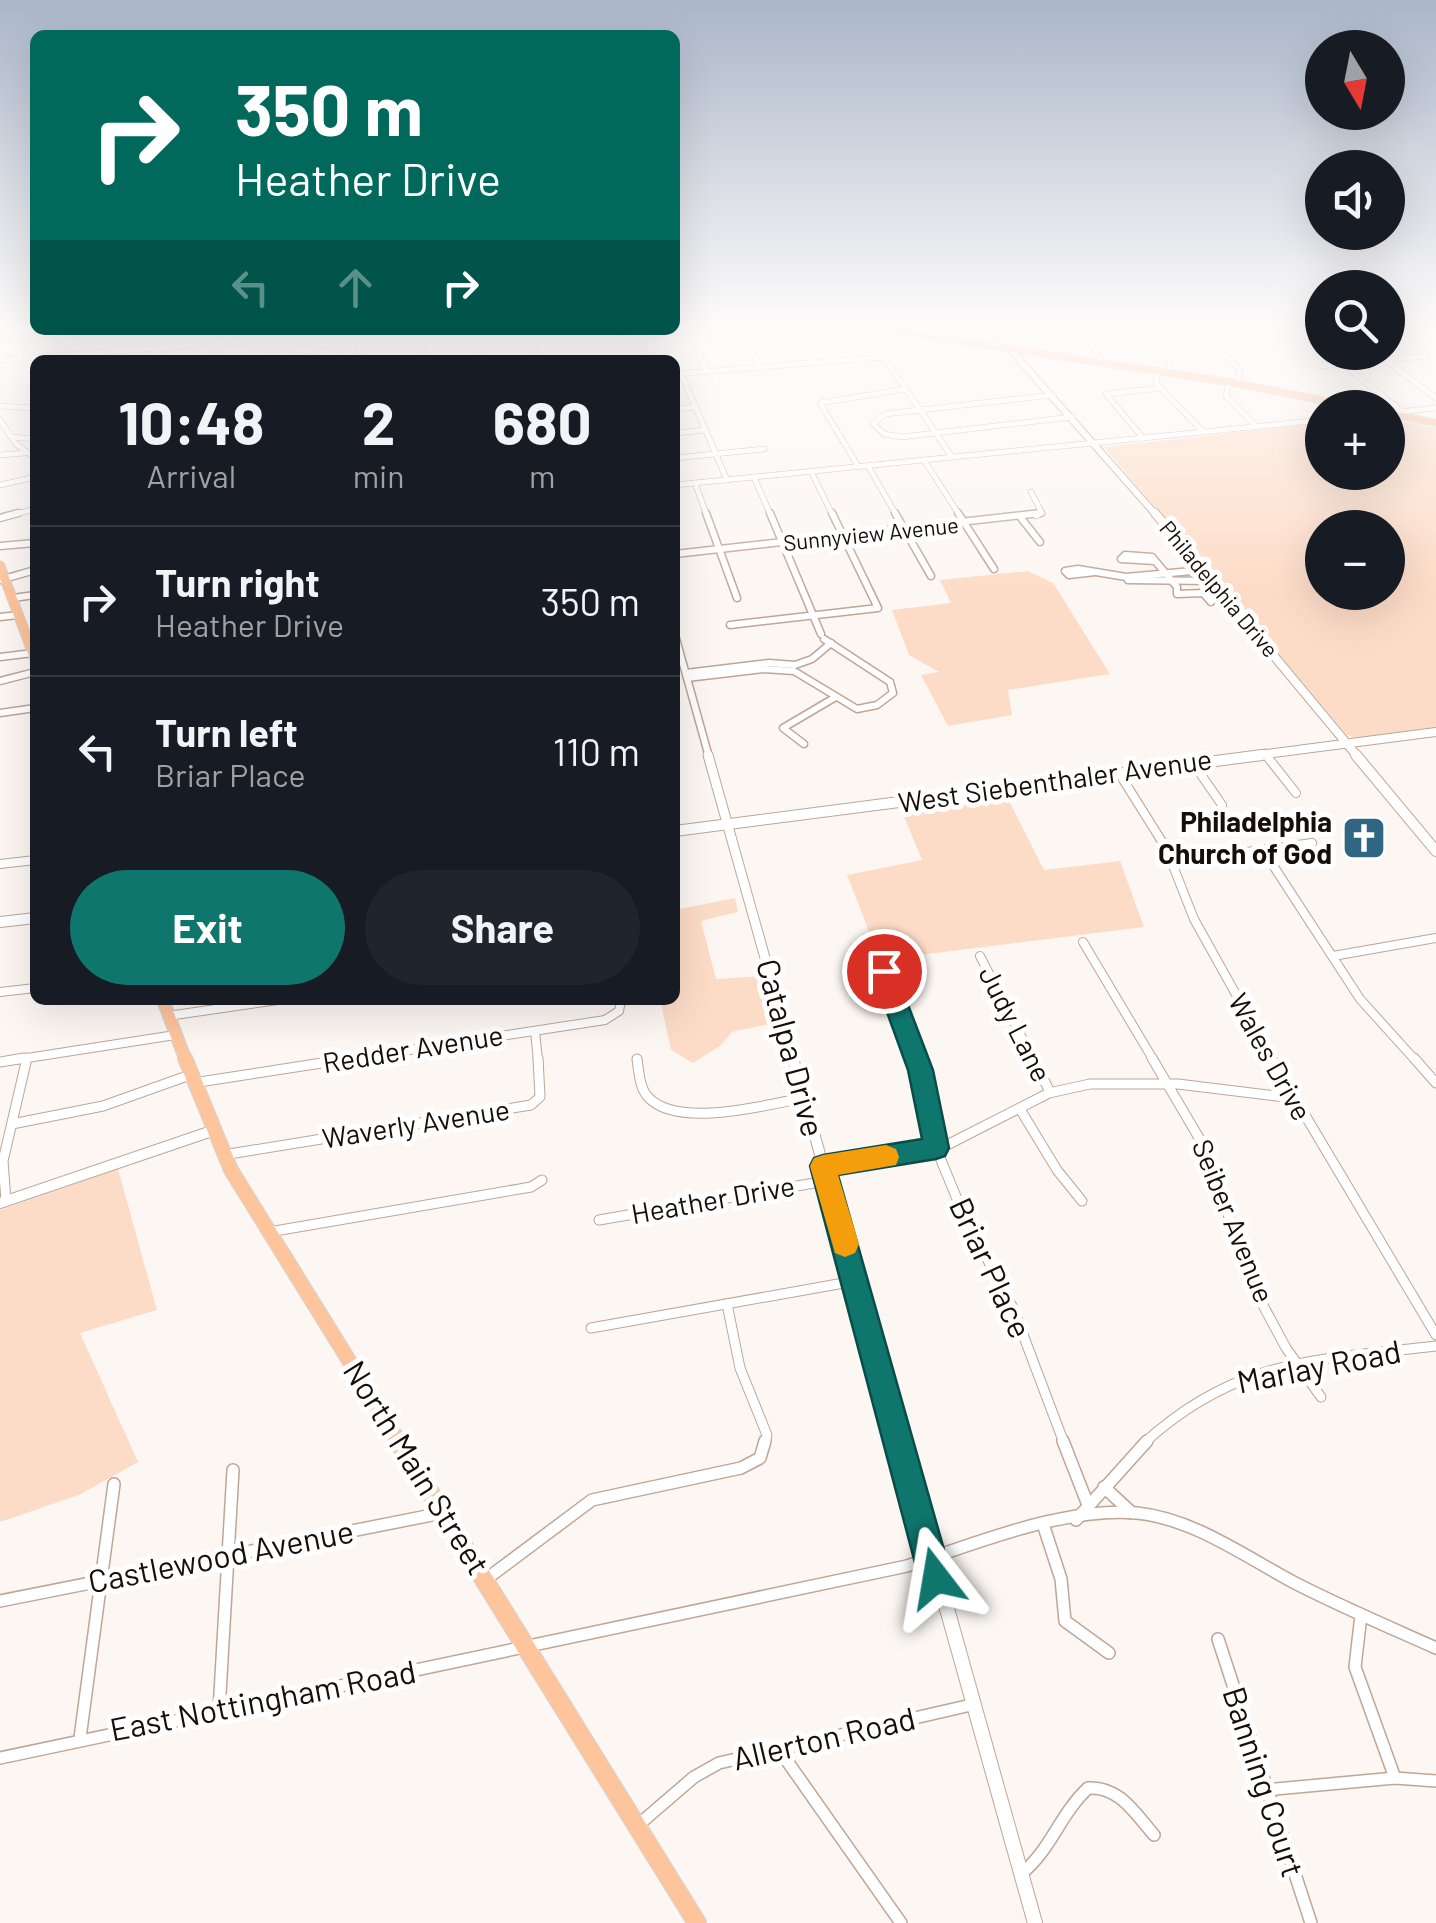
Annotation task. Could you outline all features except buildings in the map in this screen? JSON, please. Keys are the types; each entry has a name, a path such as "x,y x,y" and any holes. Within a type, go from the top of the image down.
{"main road":[{"name":"Philadelphia Drive","path":"1068,413 1436,851"},
{"path":"1408,413 1417,419"},
{"path":"1405,417 1436,423"},
{"path":"0,566 18,615 30,633"},
{"name":"West Siebenthaler Avenue","path":"680,831 1436,732"},
{"path":"0,922 30,919"},
{"name":"North Main Street","path":"165,1005 223,1155 697,1923"}],"street":[{"path":"698,413 727,480"},
{"path":"825,413 858,466"},
{"path":"905,413 880,416 873,426 894,436 1072,417"},
{"path":"920,413 952,458"},
{"path":"1122,413 1143,438"},
{"path":"1185,413 1203,432"},
{"path":"1243,413 1257,427"},
{"path":"0,420 18,446 30,455"},
{"path":"680,484 1305,422"},
{"path":"680,432 706,430"},
{"path":"11,436 30,440"},
{"path":"18,446 30,440"},
{"path":"680,458 764,450"},
{"path":"0,456 26,453"},
{"path":"924,460 994,569"},
{"path":"868,466 931,576"},
{"path":"730,625 878,608 811,471"},
{"path":"754,477 825,638 894,688 888,698 869,708 854,709 794,668"},
{"path":"0,485 30,478"},
{"path":"695,483 737,598"},
{"path":"1031,492 1042,512 1022,518 1040,542"},
{"path":"0,518 30,510"},
{"name":"Sunnyview Avenue","path":"680,554 1022,518"},
{"path":"0,546 30,543"},
{"path":"1155,560 1122,559 1147,555 1155,560 1174,582 1177,594 1203,592 1210,602"},
{"path":"1095,572 1119,576 1203,570"},
{"path":"2,579 30,571"},
{"path":"1119,576 1133,582 1213,582"},
{"path":"13,598 30,596"},
{"path":"0,617 18,615"},
{"path":"686,675 794,668 812,659 825,638"},
{"name":"Catalpa Drive","path":"680,653 1035,1923"},
{"path":"0,656 30,656"},
{"path":"0,681 30,673"},
{"path":"804,744 783,728 834,698"},
{"path":"0,713 30,709"},
{"path":"1266,753 1296,793"},
{"path":"1193,763 1222,805"},
{"name":"Wales Drive","path":"1119,773 1173,862 1194,919 1293,1098 1436,1335"},
{"path":"1173,862 1312,843"},
{"path":"1263,850 1363,1002 1436,1083"},
{"path":"0,864 30,861"},
{"path":"1333,956 1436,938"},
{"name":"Seiber Avenue","path":"1083,942 1208,1155 1242,1257 1297,1365 1321,1397"},
{"name":"Judy Lane","path":"980,956 1050,1092"},
{"name":"Briar Place","path":"884,971 920,1070 936,1148 962,1211 1013,1308 1088,1505"},
{"path":"0,992 30,989"},
{"path":"168,1016 243,1005"},
{"name":"Redder Avenue","path":"12,1124 103,1106 192,1079 608,1019 619,1011 620,1005"},
{"name":"Waverly Avenue","path":"223,1155 531,1104 542,1089 535,1031"},
{"path":"0,1062 176,1035"},
{"path":"27,1058 3,1161 3,1202 212,1130"},
{"path":"637,1059 645,1093 652,1102 668,1109 717,1111 803,1098"},
{"name":"Heather Drive","path":"823,1166 936,1148 978,1134 1050,1092 1089,1085 1168,1084 1293,1098"},
{"path":"1020,1108 1057,1170 1082,1201"},
{"path":"269,1232 531,1186 542,1180"},
{"name":"Heather Drive","path":"599,1220 826,1181"},
{"path":"591,1328 856,1281"},
{"path":"485,1580 592,1500 741,1468 760,1458 768,1435 740,1368 727,1304"},
{"name":"Marlay Road","path":"1076,1520 1138,1449 1210,1392 1235,1381 1297,1365 1436,1346"},
{"path":"219,1710 233,1470"},
{"path":"80,1738 114,1484"},
{"path":"1104,1487 1132,1513 1183,1526 1436,1648"},
{"name":"Castlewood Avenue","path":"0,1601 442,1513"},
{"name":"East Nottingham Road","path":"0,1758 907,1566 1076,1520 1132,1513"},
{"path":"1044,1527 1061,1579 1061,1623 1109,1654"},
{"path":"1361,1615 1355,1667 1395,1778"},
{"name":"Banning Court","path":"1218,1639 1311,1923"},
{"name":"Allerton Road","path":"637,1826 701,1772 720,1763 972,1705"},
{"path":"780,1750 900,1923"},
{"path":"1265,1790 1395,1778 1436,1781"},
{"path":"1021,1874 1040,1859 1074,1798 1086,1789 1098,1787 1120,1796 1154,1835"}],"shaded area":[{"path":"1405,422 1436,428 1436,728 1358,739 1347,735 1104,447 1305,425 1305,490 1405,490"},
{"path":"1028,571 1053,583 1110,674 1008,690 1012,715 948,726 921,675 939,672 909,655 892,610 951,603 940,580"},
{"path":"1005,793 1044,870 1120,861 1144,927 880,960 847,875 922,860 900,807"},
{"path":"735,898 738,912 701,921 716,979 764,976 778,1022 732,1032 720,1046 693,1063 671,1050 661,1005 680,1005 680,909"},
{"path":"118,1169 157,1310 80,1333 138,1462 79,1495 0,1522 0,1210"}],"slow traffic":[{"path":"845,1244 823,1166 886,1157"}],"place":[{"name":"Philadelphia Church of God","path":"1364,838"}],"route":[{"path":"884,971 924,1083 936,1148 823,1166 936,1578"}]}
